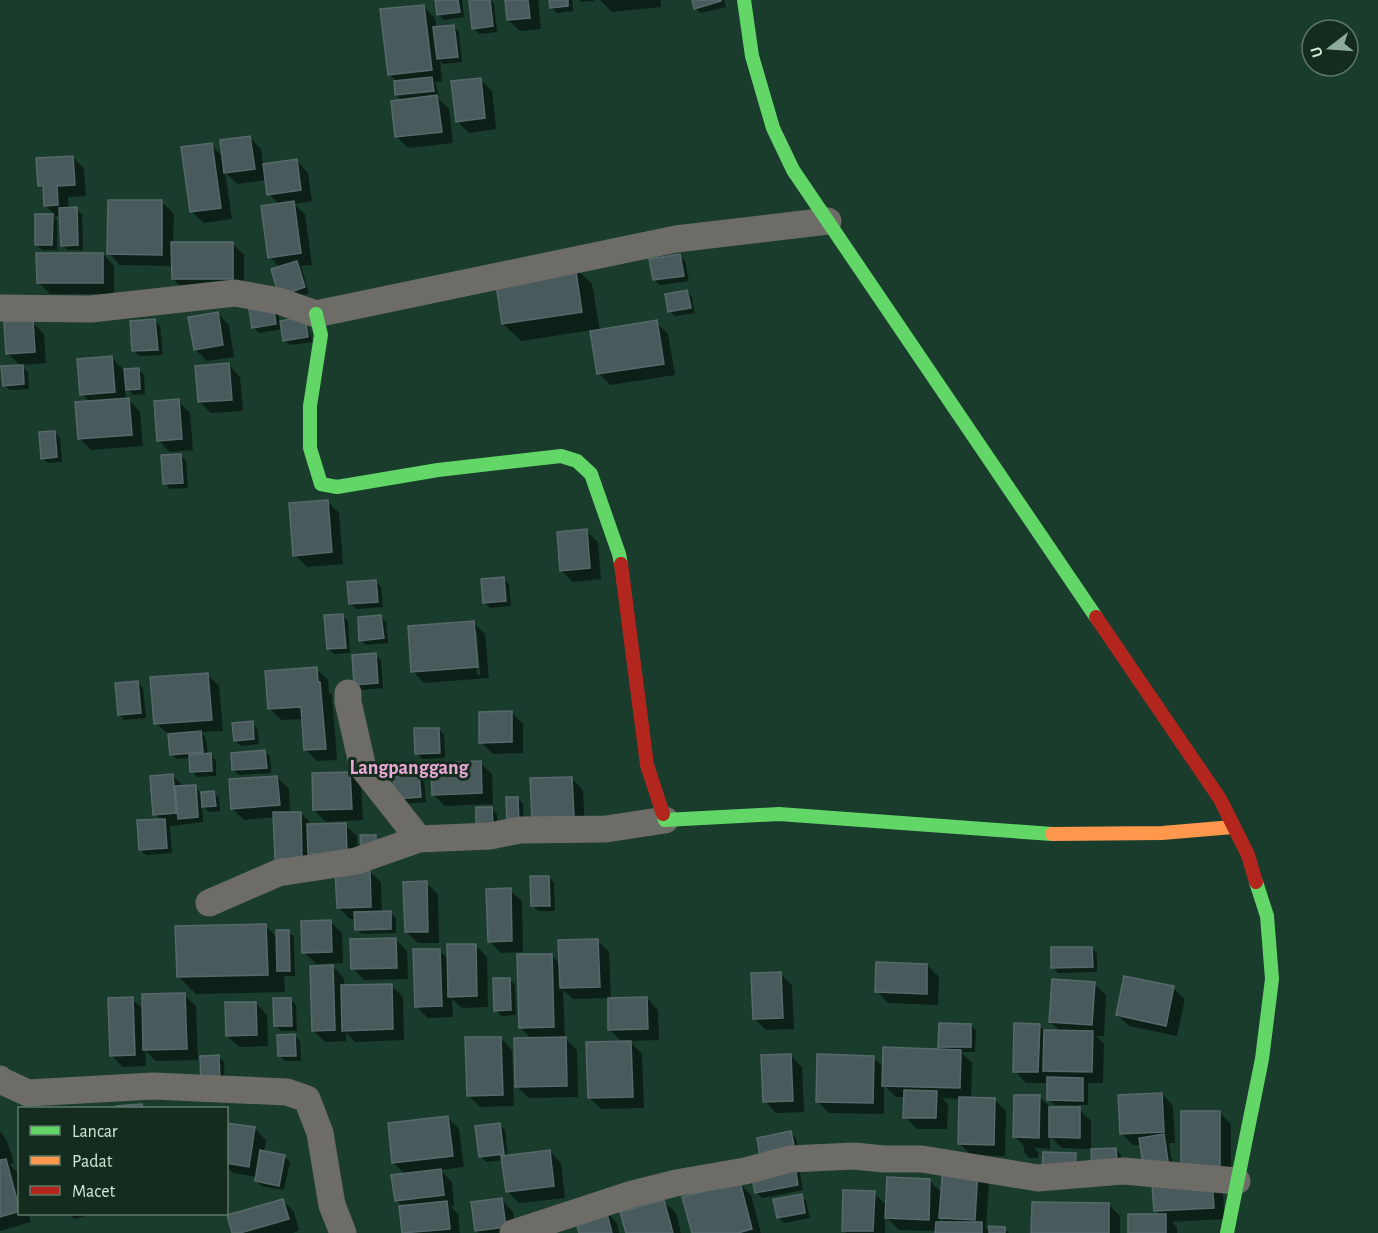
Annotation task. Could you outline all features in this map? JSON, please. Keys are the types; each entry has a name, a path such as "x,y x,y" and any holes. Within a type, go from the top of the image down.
{"main road":[{"path":"744,0 752,56 773,128 793,170 1214,789 1248,855 1267,916 1272,979 1262,1059 1227,1233"},
{"path":"316,314 321,335 310,406 310,448 321,484 337,487 438,470 561,456 577,460 591,474 619,554 647,765 665,820 780,814 1052,834 1162,833 1233,826"}],"street":[{"path":"0,308 91,309 235,293 279,300 316,314 676,239 828,221"},
{"path":"348,693 363,768 419,839"},
{"path":"209,903 278,873 356,861 419,839 490,836 520,830 606,829 665,820"},
{"path":"0,1079 28,1093 153,1086 287,1092 307,1099 320,1133 332,1205 343,1233"},
{"path":"513,1233 632,1194 790,1160 854,1156 922,1159 1038,1178 1123,1171 1237,1181"}],"building":[{"path":"435,0 458,0 460,12 437,15"},
{"path":"469,0 490,0 493,26 472,29"},
{"path":"505,0 528,0 530,18 507,20"},
{"path":"549,0 568,0 568,6 550,8"},
{"path":"692,0 721,0 721,1 694,9"},
{"path":"424,5 432,70 388,75 380,9"},
{"path":"454,25 458,57 437,59 433,27"},
{"path":"432,77 434,91 395,95 394,81"},
{"path":"481,78 485,118 456,122 451,81"},
{"path":"437,95 442,132 395,137 391,101"},
{"path":"250,136 255,169 224,173 220,140"},
{"path":"212,143 221,208 190,212 181,147"},
{"path":"73,156 75,185 57,186 58,205 44,206 43,186 38,186 36,158"},
{"path":"297,159 301,190 267,195 263,164"},
{"path":"108,200 162,200 162,255 107,254"},
{"path":"294,201 301,253 268,258 261,206"},
{"path":"77,207 78,245 61,246 59,208"},
{"path":"35,214 53,214 52,245 35,245"},
{"path":"171,242 233,242 233,279 172,279"},
{"path":"36,253 103,253 103,283 37,283"},
{"path":"680,254 684,276 653,280 649,259"},
{"path":"297,261 305,287 279,296 271,269"},
{"path":"575,265 582,312 502,324 495,278"},
{"path":"687,290 691,308 668,312 665,294"},
{"path":"273,305 276,324 252,328 249,309"},
{"path":"218,312 223,345 194,350 188,317"},
{"path":"305,316 308,337 283,341 280,321"},
{"path":"155,319 158,350 132,351 130,321"},
{"path":"33,320 35,352 6,354 4,322"},
{"path":"657,320 664,364 597,374 590,331"},
{"path":"112,356 115,392 80,395 77,359"},
{"path":"229,363 232,400 198,402 195,366"},
{"path":"23,365 24,384 3,386 1,366"},
{"path":"139,368 140,389 126,390 124,369"},
{"path":"129,398 132,435 78,439 75,402"},
{"path":"179,399 182,439 157,441 154,401"},
{"path":"55,431 57,457 41,459 39,432"},
{"path":"181,454 183,483 163,484 161,455"},
{"path":"328,500 332,552 293,556 289,503"},
{"path":"587,529 590,568 560,571 557,532"},
{"path":"504,577 506,601 483,603 481,579"},
{"path":"376,580 378,602 349,604 347,582"},
{"path":"343,614 346,648 327,649 324,615"},
{"path":"381,615 384,638 359,641 358,617"},
{"path":"474,621 478,667 411,672 408,626"},
{"path":"376,653 378,683 354,685 352,655"},
{"path":"317,667 326,749 304,750 301,707 268,709 265,671"},
{"path":"208,673 212,720 154,724 150,677"},
{"path":"138,681 141,713 118,715 115,683"},
{"path":"512,711 512,742 479,743 479,712"},
{"path":"253,721 254,739 234,741 232,723"},
{"path":"414,728 439,728 440,753 415,754"},
{"path":"201,731 203,752 170,755 168,734"},
{"path":"265,750 267,768 232,770 231,753"},
{"path":"211,753 212,771 190,772 189,755"},
{"path":"481,761 482,793 432,795 431,763"},
{"path":"350,772 352,809 313,810 312,773"},
{"path":"173,774 176,813 153,815 150,776"},
{"path":"419,774 421,797 395,799 393,776"},
{"path":"277,776 280,805 231,809 229,779"},
{"path":"572,777 574,817 532,818 530,778"},
{"path":"196,785 198,817 178,819 175,786"},
{"path":"214,791 216,806 202,807 201,792"},
{"path":"506,797 518,797 519,826 507,827"},
{"path":"476,807 492,807 493,825 476,825"},
{"path":"273,812 301,812 302,859 275,859"},
{"path":"165,819 167,848 139,850 137,820"},
{"path":"346,823 347,853 308,854 307,824"},
{"path":"360,835 376,835 376,850 361,850"},
{"path":"370,869 371,907 337,908 335,870"},
{"path":"530,876 549,876 550,906 531,906"},
{"path":"427,881 428,932 405,932 403,882"},
{"path":"511,888 512,941 488,942 486,889"},
{"path":"391,911 391,929 355,930 354,912"},
{"path":"331,920 332,952 302,953 301,921"},
{"path":"266,924 268,975 177,977 175,926"},
{"path":"276,930 289,930 290,971 277,971"},
{"path":"396,938 397,968 351,969 350,939"},
{"path":"598,939 600,987 560,988 558,940"},
{"path":"447,944 476,944 477,996 448,997"},
{"path":"1051,947 1092,947 1093,967 1051,968"},
{"path":"413,949 440,949 442,1006 415,1007"},
{"path":"517,954 552,954 554,1027 519,1028"},
{"path":"876,962 927,964 927,994 875,992"},
{"path":"333,965 335,1030 312,1031 310,966"},
{"path":"781,972 783,1018 753,1019 751,973"},
{"path":"1124,976 1174,986 1166,1026 1116,1015"},
{"path":"493,978 510,978 511,1010 494,1011"},
{"path":"1052,979 1095,982 1092,1025 1049,1022"},
{"path":"392,984 393,1029 342,1031 341,985"},
{"path":"185,993 187,1049 143,1050 142,994"},
{"path":"133,997 135,1055 110,1056 108,998"},
{"path":"647,997 648,1029 608,1030 608,998"},
{"path":"273,998 291,998 292,1026 274,1026"},
{"path":"225,1002 256,1002 257,1035 226,1036"},
{"path":"939,1023 971,1024 971,1047 938,1047"},
{"path":"1014,1023 1040,1024 1038,1072 1013,1072"},
{"path":"1044,1030 1093,1031 1092,1072 1043,1071"},
{"path":"295,1034 296,1056 278,1056 277,1035"},
{"path":"465,1037 501,1037 503,1095 467,1096"},
{"path":"566,1037 567,1086 515,1087 514,1038"},
{"path":"631,1041 633,1097 588,1098 586,1042"},
{"path":"883,1047 961,1050 960,1088 882,1086"},
{"path":"791,1054 793,1101 763,1102 761,1055"},
{"path":"817,1054 874,1056 873,1103 816,1102"},
{"path":"219,1055 220,1085 201,1086 200,1056"},
{"path":"1047,1077 1083,1078 1083,1101 1047,1100"},
{"path":"904,1090 937,1091 936,1118 903,1118"},
{"path":"1162,1093 1164,1132 1120,1134 1118,1095"},
{"path":"1014,1095 1040,1095 1039,1138 1013,1137"},
{"path":"959,1097 995,1098 994,1145 958,1144"},
{"path":"142,1104 143,1107 116,1107"},
{"path":"1049,1107 1080,1107 1080,1138 1049,1137"},
{"path":"1181,1111 1220,1111 1220,1167 1181,1167"},
{"path":"448,1116 453,1156 392,1163 388,1123"},
{"path":"228,1123 255,1127 249,1167 228,1163"},
{"path":"500,1123 504,1154 479,1157 475,1126"},
{"path":"791,1131 795,1150 760,1157 757,1138"},
{"path":"1164,1134 1169,1168 1144,1171 1139,1138"},
{"path":"1116,1148 1118,1171 1092,1173 1091,1149"},
{"path":"260,1150 285,1155 279,1186 255,1181"},
{"path":"550,1150 554,1186 506,1192 501,1156"},
{"path":"1043,1152 1076,1153 1075,1175 1042,1173"},
{"path":"6,1159 18,1212 0,1217 0,1160"},
{"path":"795,1166 798,1185 755,1193 751,1174"},
{"path":"943,1166 978,1169 975,1220 939,1218"},
{"path":"441,1169 444,1195 395,1201 391,1175"},
{"path":"887,1177 930,1179 929,1220 885,1218"},
{"path":"1212,1181 1214,1208 1154,1211 1152,1185"},
{"path":"740,1182 752,1229 738,1233 692,1233 682,1197"},
{"path":"843,1190 875,1191 873,1231 842,1231"},
{"path":"802,1194 805,1213 777,1218 773,1199"},
{"path":"502,1198 506,1227 475,1231 471,1202"},
{"path":"283,1199 289,1219 240,1233 232,1233 228,1215"},
{"path":"664,1200 673,1233 626,1233 620,1212"},
{"path":"447,1201 450,1229 402,1233 399,1206"},
{"path":"1032,1202 1109,1203 1109,1233 1031,1233"},
{"path":"606,1210 612,1233 579,1233 575,1218"},
{"path":"1128,1214 1166,1214 1166,1233 1128,1233"},
{"path":"936,1222 982,1222 982,1233 935,1233"},
{"path":"989,1226 1005,1227 1005,1233 989,1233"}],"traffic: fast":[{"path":"744,0 752,56 773,128 793,170 1096,617"},
{"path":"316,314 321,335 310,406 310,448 321,484 337,487 438,470 561,456 577,461 591,474 621,564"},
{"path":"663,814 665,820 779,814 1052,834"},
{"path":"1227,1233 1262,1059 1272,979 1267,916 1256,882"}],"traffic: slow":[{"path":"1052,834 1162,833 1233,827"}],"traffic: jam":[{"path":"621,564 647,765 663,814"},
{"path":"1096,617 1220,799 1248,855 1256,882"}],"district":[{"name":"Langpanggang","path":"409,768"}]}
